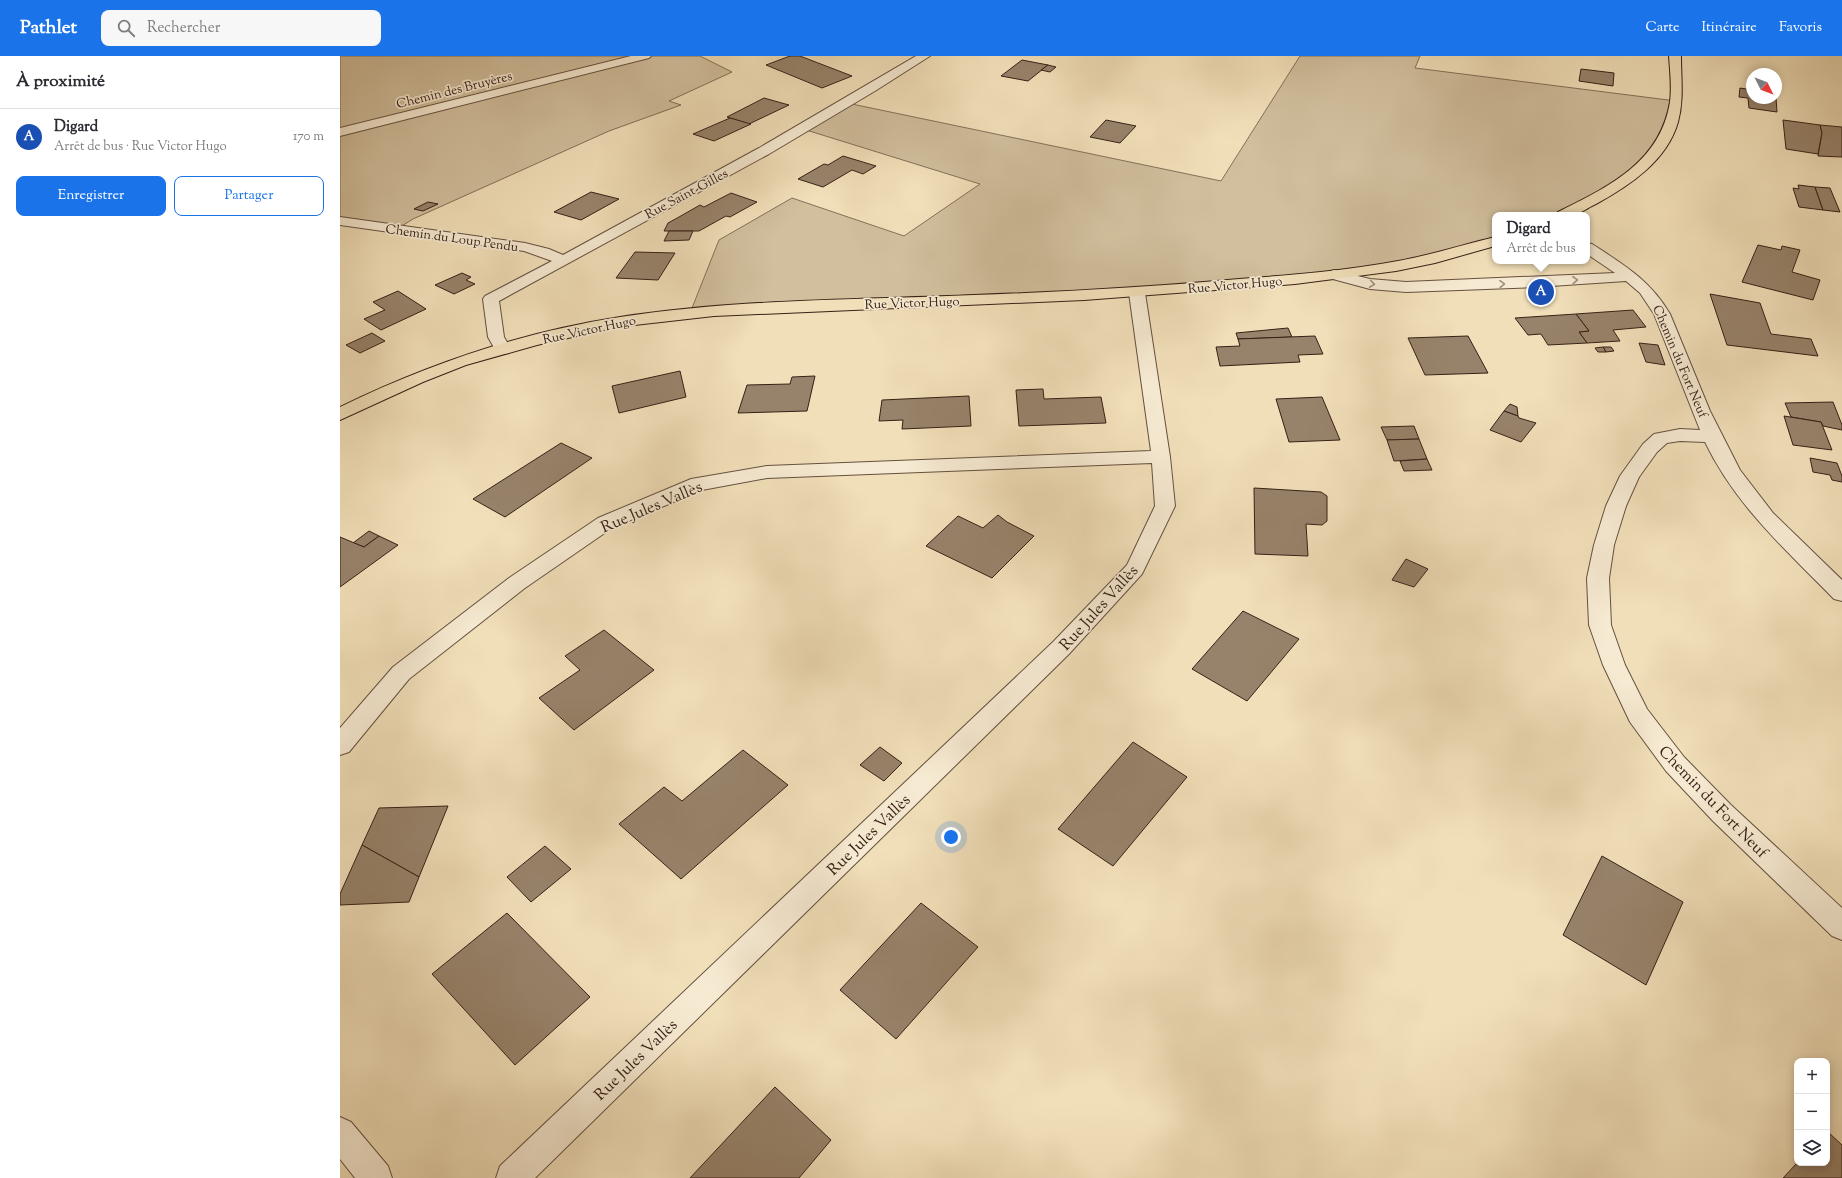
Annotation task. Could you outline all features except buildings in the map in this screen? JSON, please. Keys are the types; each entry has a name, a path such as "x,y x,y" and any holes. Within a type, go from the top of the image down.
{"main road":[{"path":"1569,212 1620,184 1646,163 1663,144 1672,124 1676,100 1675,56"},
{"name":"Rue Victor Hugo","path":"340,414 396,387 443,368 503,349 587,328 636,319 690,313 1137,293 1334,275 1414,264 1492,243"}],"street":[{"name":"Chemin des Bruyères","path":"340,132 645,56"},
{"name":"Rue Saint-Gilles","path":"503,349 496,337 491,299 803,129 924,56"},
{"name":"Chemin du Loup Pendu","path":"340,221 525,247 544,252 563,260"},
{"name":"Chemin du Fort Neuf","path":"1590,249 1643,286 1656,301 1664,315 1667,328 1712,436 1739,484 1761,513 1842,593"},
{"path":"1334,275 1370,284 1406,287 1536,282 1628,276"},
{"name":"Rue Jules Vallès","path":"512,1178 1061,648 1135,569 1165,506 1161,457 1137,293"},
{"name":"Chemin du Fort Neuf","path":"1712,436 1680,435 1662,438 1650,448 1630,476 1616,506 1604,545 1598,578 1600,625 1614,665 1638,715 1675,764 1722,813 1842,928"},
{"name":"Rue Jules Vallès","path":"340,745 401,673 517,583 606,523 698,484 766,472 1161,457"},
{"path":"340,1133 376,1178"}],"shaded area":[{"path":"340,56 700,56 732,72 669,101 681,105 609,131 413,219 397,229 340,221"},
{"path":"1300,56 1420,56 1415,68 1676,101 1650,159 1568,212 1492,212 1492,242 1414,264 1137,293 690,313 719,240 792,198 904,236 980,184 803,129 847,103 1221,181"}],"place":[{"name":"Digard","path":"1541,292"}]}
